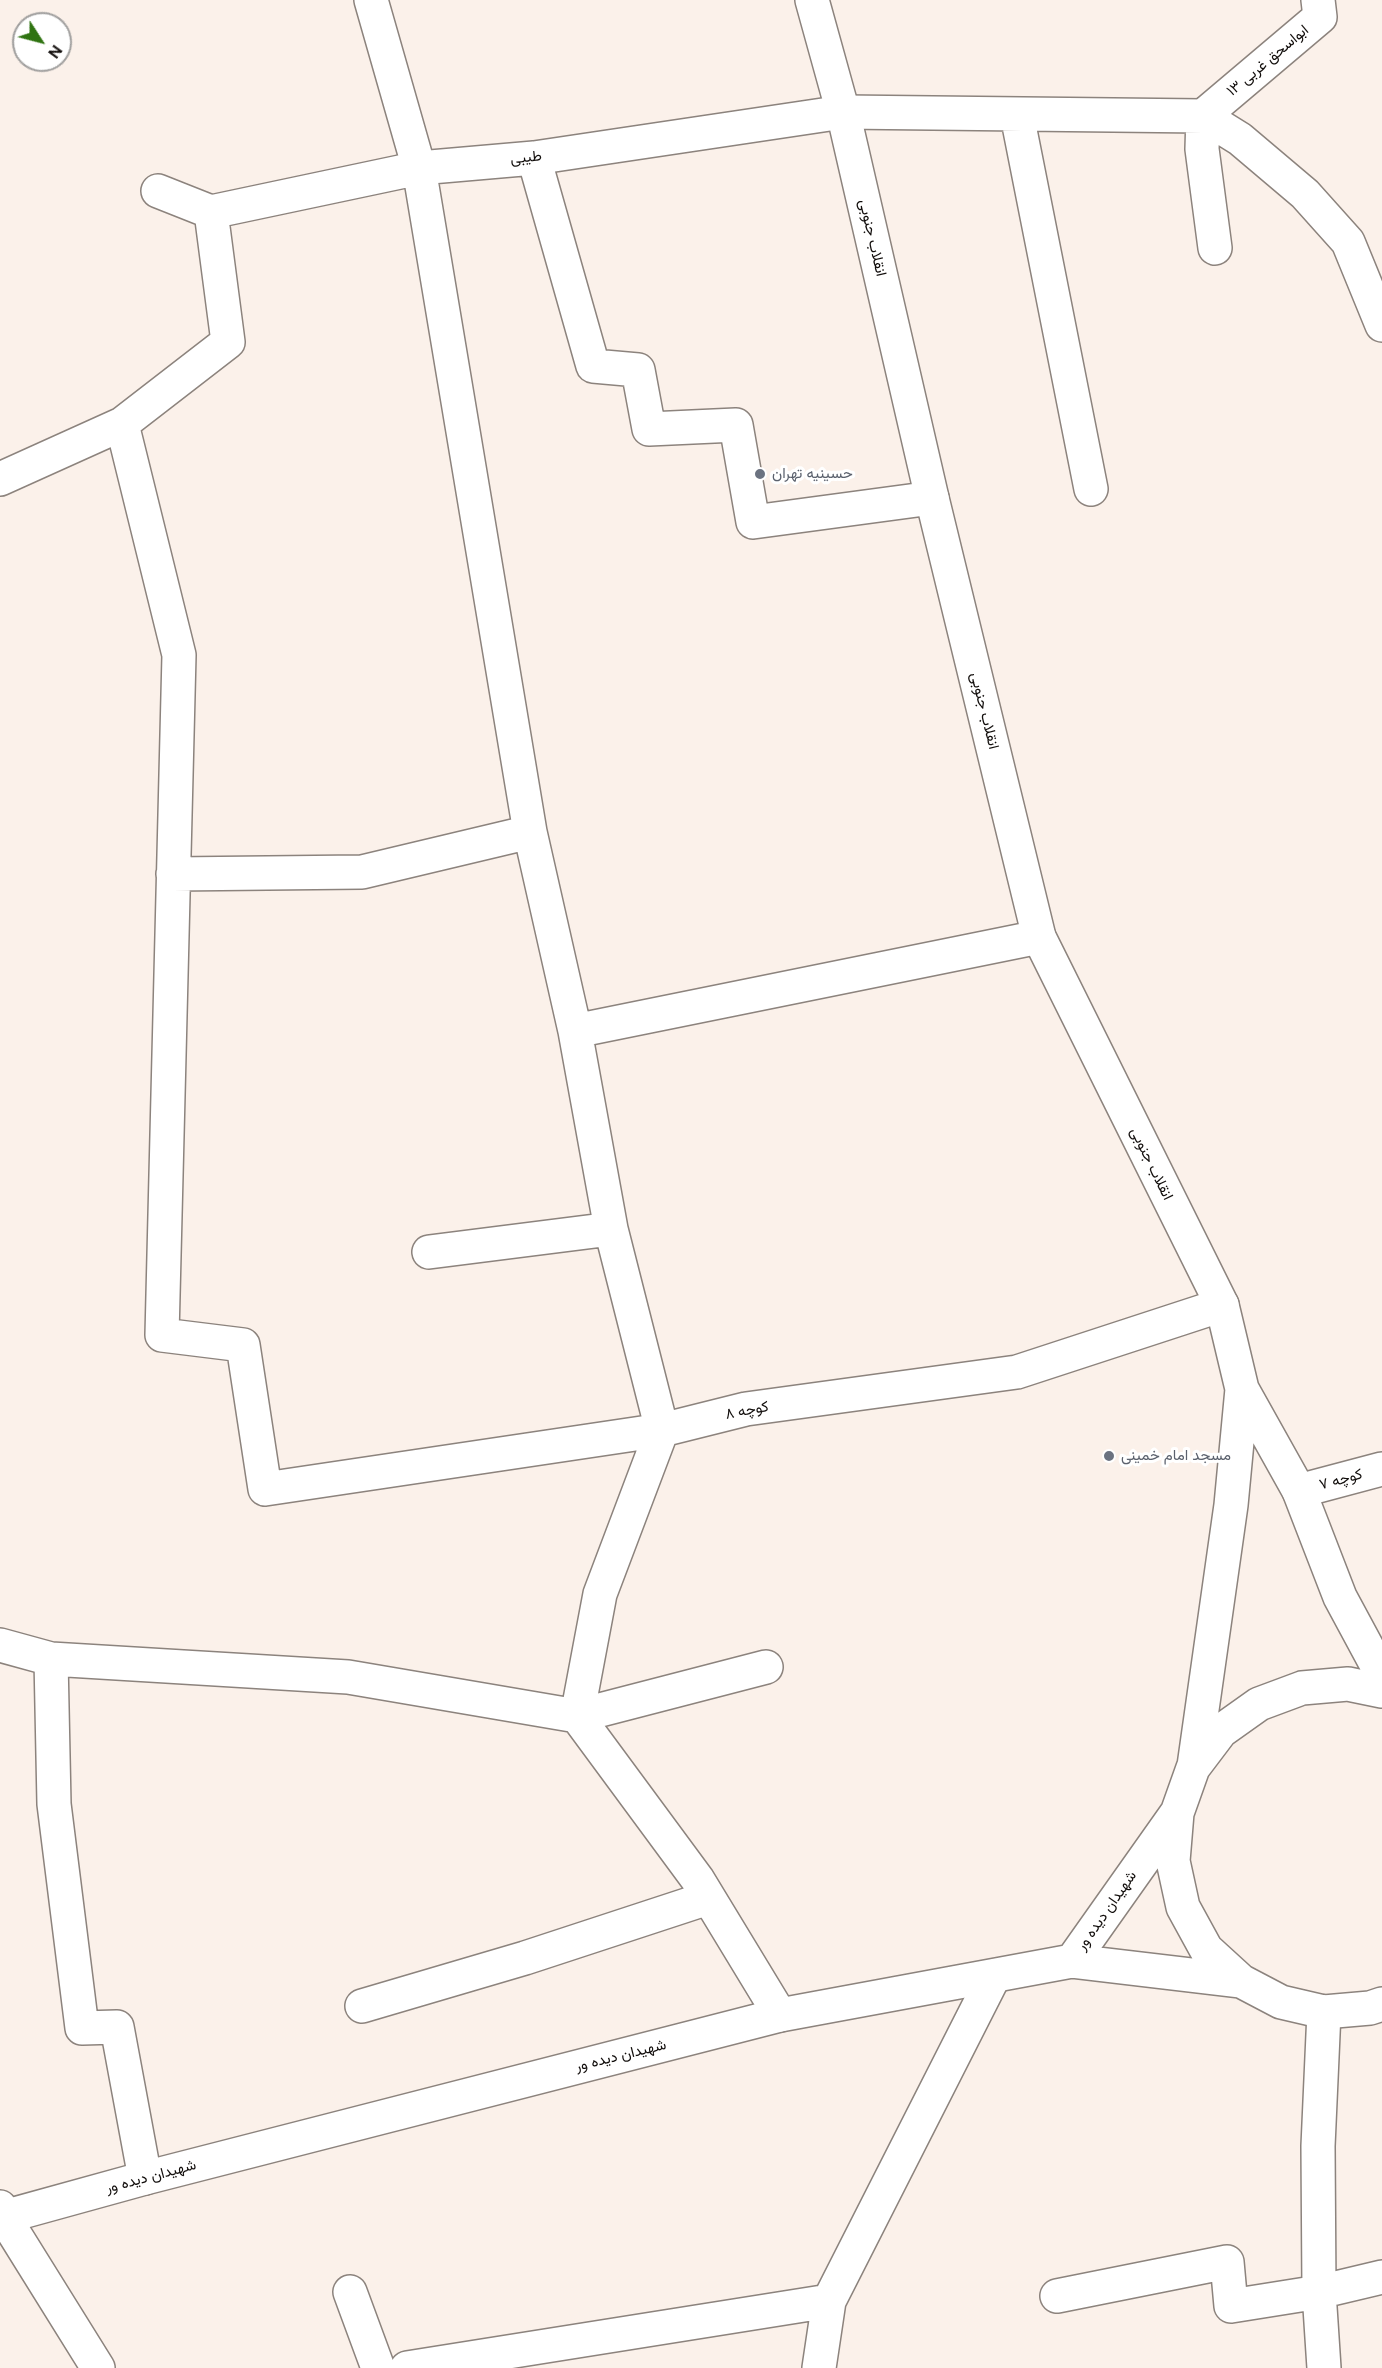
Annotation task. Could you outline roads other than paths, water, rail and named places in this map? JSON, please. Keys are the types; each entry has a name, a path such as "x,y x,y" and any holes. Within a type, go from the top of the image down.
{"street":[{"path":"371,0 419,168 530,832 575,1031 611,1229 662,1430 600,1594 577,1716 698,1880 780,2015"},
{"name":"انقلاب جنوبی","path":"812,0 843,112 932,498 1039,937 1222,1305 1242,1389"},
{"name":"ابواسحق غربی ۱۳","path":"1203,116 1320,17 1318,0"},
{"name":"طیبی","path":"212,212 419,168 534,158 843,112 1203,116"},
{"path":"1017,115 1091,489"},
{"path":"1203,116 1202,149 1215,248"},
{"path":"1203,116 1240,139 1297,187 1348,242 1382,325"},
{"path":"534,158 593,366 638,370 649,429 736,425 753,522 932,498"},
{"path":"0,479 122,424 228,342 212,212 158,191"},
{"path":"122,424 178,655 173,874 362,872 530,832"},
{"name":"کوچه ۸","path":"173,874 162,1335 243,1345 265,1489 662,1430 746,1409 1017,1372 1222,1305"},
{"path":"575,1031 1039,937"},
{"path":"429,1252 611,1229"},
{"path":"1242,1389 1299,1491 1340,1597 1382,1675"},
{"path":"1242,1389 1231,1505 1194,1768 1177,1813 1173,1861 1183,1907 1206,1949 1241,1982 1281,2002 1324,2012 1378,2010"},
{"name":"کوچه ۷","path":"1299,1491 1382,1469"},
{"path":"0,1645 51,1659 348,1677 577,1716 766,1667"},
{"path":"51,1659 54,1804 82,2028 117,2027 145,2178"},
{"path":"1194,1768 1221,1731 1259,1704 1302,1688 1348,1684 1382,1691"},
{"name":"شهیدان دیده ور","path":"1,2214 780,2015 1072,1961 1177,1813"},
{"path":"362,2006 525,1958 708,1898"},
{"path":"1072,1961 1241,1982"},
{"path":"819,2368 829,2301 994,1976"},
{"path":"1324,2012 1318,2146 1318,2292 1324,2368"},
{"path":"1,2214 98,2368"},
{"path":"1057,2296 1227,2262 1231,2306 1318,2292 1382,2277"},
{"path":"350,2292 378,2368"},
{"path":"407,2368 829,2301"}],"place":[{"name":"حسینیه تهران","path":"760,474"},
{"name":"مسجد امام خمینی","path":"1109,1456"}]}
